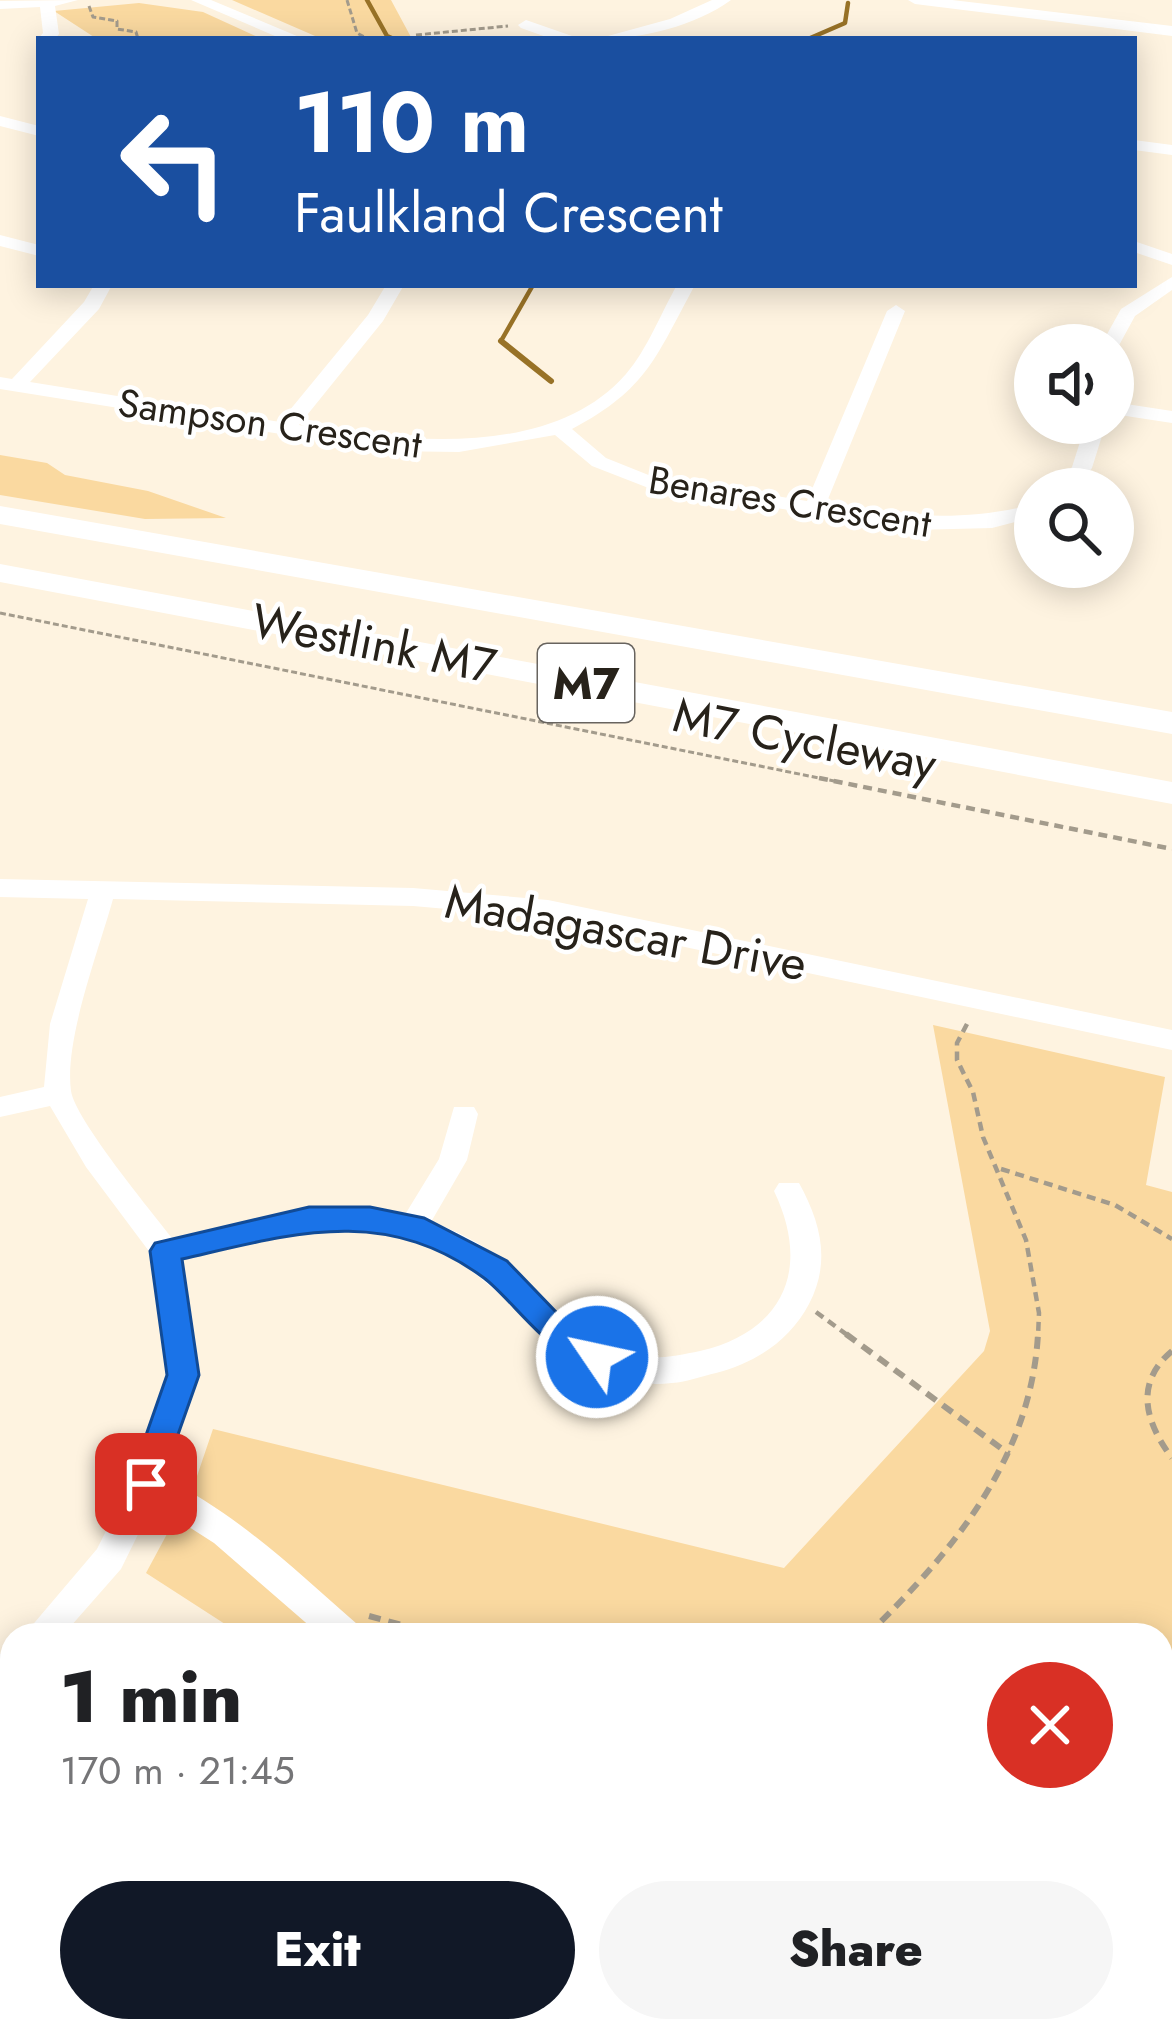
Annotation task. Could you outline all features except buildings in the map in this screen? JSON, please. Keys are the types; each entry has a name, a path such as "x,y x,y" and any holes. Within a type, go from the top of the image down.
{"highway":[{"name":"Westlink M7","path":"0,515 1172,723"},
{"name":"Westlink M7","path":"0,574 1172,793"}],"street":[{"path":"0,5 70,0"},
{"path":"617,36 685,19 724,0"},
{"path":"915,0 1095,30 1172,31"},
{"path":"190,1 288,36"},
{"path":"47,2 49,36"},
{"path":"526,25 558,36"},
{"path":"0,121 36,130"},
{"path":"1137,145 1172,150"},
{"path":"0,240 36,250"},
{"path":"1137,246 1172,260"},
{"path":"1122,324 1128,314 1172,282"},
{"path":"9,384 92,304 101,288"},
{"path":"286,428 376,317 393,288"},
{"name":"Sampson Crescent","path":"9,384 421,448 560,428 597,408 634,377 684,288"},
{"path":"814,508 896,311"},
{"path":"1134,411 1172,417"},
{"name":"Benares Crescent","path":"560,428 599,462 620,473 896,522 953,525 1014,516"},
{"name":"Madagascar Drive","path":"0,888 413,897 548,909 1172,1040"},
{"path":"52,1623 109,1559 146,1484 183,1375 165,1251 96,1159 57,1094 64,1024 104,891"},
{"path":"0,1107 57,1094"},
{"path":"413,1226 453,1160 464,1114"},
{"path":"165,1251 309,1218 370,1219 413,1226 496,1270 570,1343 627,1366 681,1370 742,1352 782,1320 797,1298 807,1272 809,1246 806,1223 789,1191"},
{"path":"146,1484 207,1517 331,1623"}],"path":[{"path":"90,0 93,17 117,22 117,29 137,36"},
{"path":"347,0 356,36"},
{"path":"416,35 526,25"},
{"name":"M7 Cycleway","path":"0,613 1172,849"},
{"path":"880,1623 908,1598 963,1532 1010,1454 1025,1415 1042,1337 1030,1254 957,1060 957,1043 967,1024"},
{"path":"1000,1169 1114,1204 1172,1239"},
{"path":"797,1298 1010,1454"},
{"path":"1172,1351 1152,1372 1146,1396 1152,1434 1172,1458"}],"shaded area":[{"path":"232,0 391,0 410,36 315,36"},
{"path":"139,3 203,12 255,36 92,36 54,11"},
{"path":"0,455 47,463 65,475 148,491 226,518 145,519 0,495"},
{"path":"933,1025 1165,1077 1146,1185 1172,1192 1172,1623 223,1623 146,1573 195,1482 213,1429 784,1568 984,1351 990,1331"}],"waterway":[{"path":"367,0 387,36"},
{"path":"815,36 845,23 848,3"},
{"path":"501,341 531,288"},
{"path":"501,341 505,344"},
{"path":"501,341 551,381"}],"route":[{"path":"146,1484 183,1375 165,1251 309,1218 370,1219 413,1226 496,1270 549,1325 597,1357"}]}
